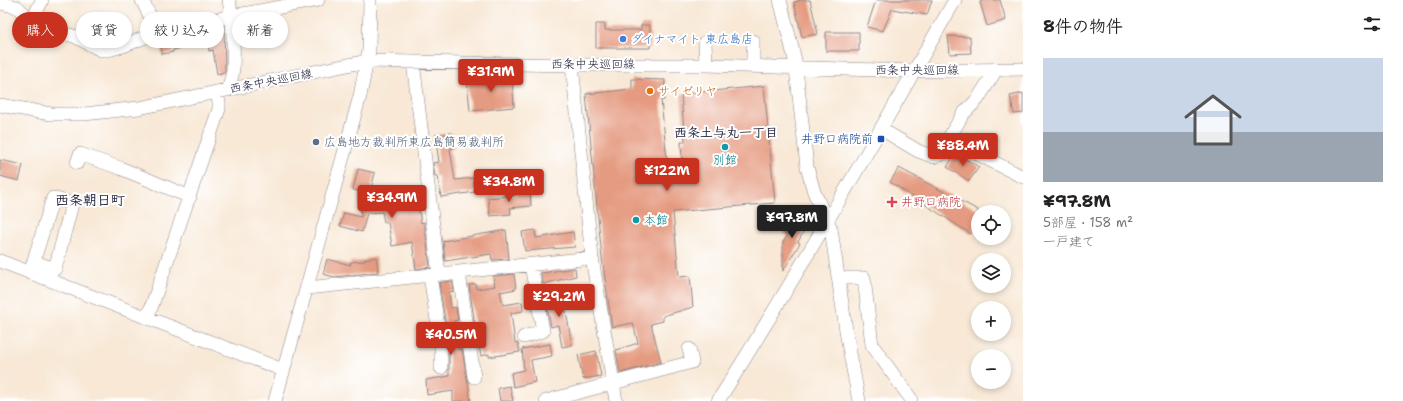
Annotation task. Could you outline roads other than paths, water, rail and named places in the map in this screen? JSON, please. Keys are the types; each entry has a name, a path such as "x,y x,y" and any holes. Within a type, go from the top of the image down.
{"street":[{"path":"36,12 42,0"},
{"path":"142,0 148,12"},
{"path":"224,18 232,16 229,0"},
{"path":"254,12 318,0"},
{"path":"275,401 360,96 367,61 370,0"},
{"path":"780,0 796,67 807,167 814,192 828,222 838,278 846,337 859,401"},
{"path":"718,401 773,314 828,222 955,0"},
{"path":"0,3 18,7 23,12"},
{"path":"68,34 101,50 123,46 140,39"},
{"path":"753,41 753,66"},
{"path":"705,42 706,64"},
{"path":"148,317 190,197 219,109 219,102 234,71 233,48"},
{"name":"西条中央巡回線","path":"0,105 51,114 84,114 139,108 367,61 572,65 706,64 914,71 1023,69"},
{"path":"413,62 435,276 441,345 441,368"},
{"path":"572,65 592,258 616,401"},
{"path":"881,129 918,151 934,157 939,155 963,114 984,91 996,70"},
{"path":"948,139 1023,177"},
{"path":"77,163 80,154 120,168 190,197"},
{"path":"0,261 32,268 55,269 72,204 53,198 32,268"},
{"path":"307,288 435,276 592,258"},
{"path":"524,337 543,331 531,265"},
{"path":"32,268 148,317 283,370"},
{"path":"459,273 474,377"},
{"path":"838,278 864,278 872,345 911,399"},
{"path":"546,401 692,362 689,349"}],"place":[{"name":"ダイナマイト 東広島店","path":"623,39"},
{"name":"サイゼリヤ","path":"650,91"},
{"name":"井野口病院前","path":"881,139"},
{"name":"広島地方裁判所東広島簡易裁判所","path":"316,142"},
{"name":"別館","path":"725,147"},
{"name":"井野口病院","path":"892,202"},
{"name":"本館","path":"636,220"}],"district":[{"name":"西条土与丸一丁目","path":"726,132"},
{"name":"西条朝日町","path":"90,200"}]}
